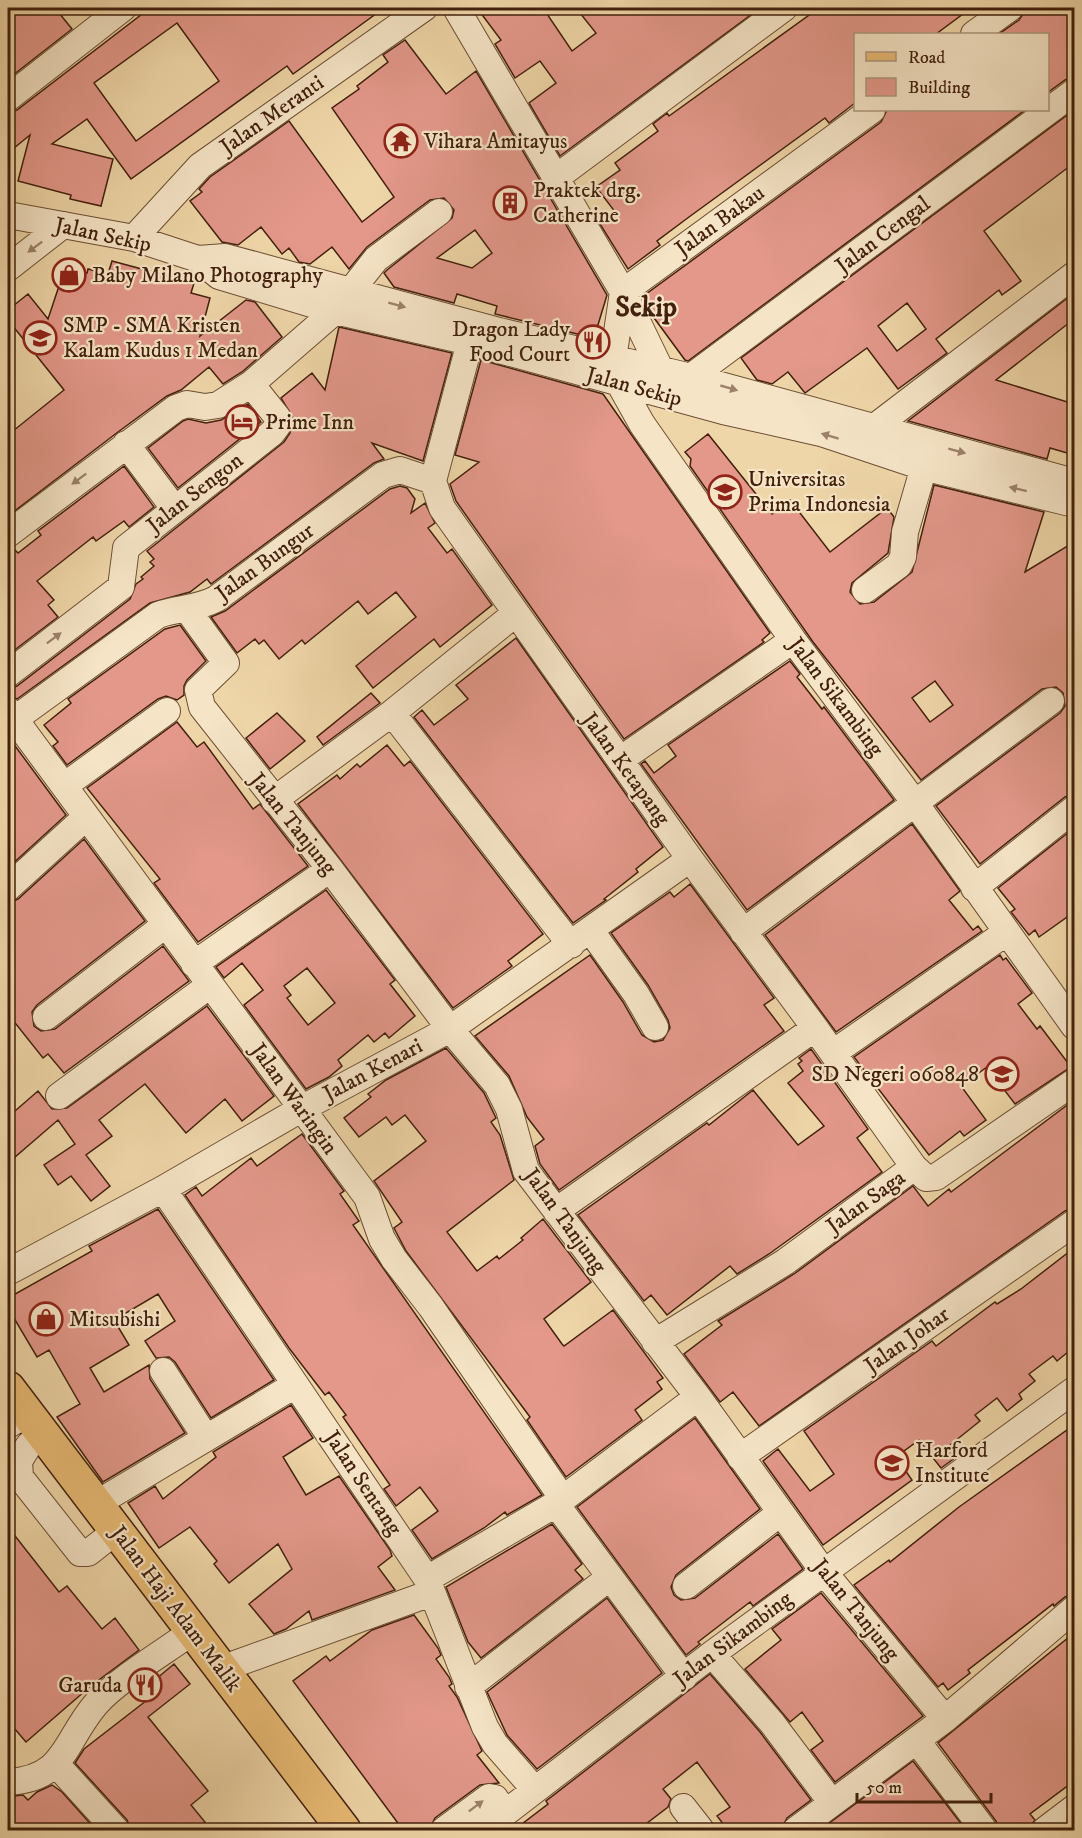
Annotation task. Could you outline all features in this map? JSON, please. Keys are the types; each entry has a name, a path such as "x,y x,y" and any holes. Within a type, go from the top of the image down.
{"main road":[{"name":"Jalan Haji Adam Malik","path":"8,1388 26,1424 96,1504 341,1829"}],"street":[{"path":"8,98 123,8"},
{"name":"Jalan Meranti","path":"134,238 200,166 424,8"},
{"path":"456,8 623,292 663,370 670,397"},
{"path":"557,177 784,8"},
{"path":"975,33 1010,8"},
{"name":"Jalan Cengal","path":"1049,111 1074,92"},
{"name":"Jalan Bakau","path":"623,292 871,111"},
{"name":"Jalan Cengal","path":"691,377 1048,111"},
{"name":"Jalan Sekip","path":"10,212 63,225 134,238 198,259 225,257 343,302 470,342 616,371 663,370 691,377 869,438 1074,504"},
{"path":"8,534 176,408 187,404 205,407 218,405 251,384 343,302 361,275 376,259 439,212"},
{"path":"8,268 63,225"},
{"path":"869,438 1074,275"},
{"path":"616,371 623,292"},
{"name":"Jalan Sekip","path":"343,302 616,371 670,397 821,433 869,438"},
{"path":"433,480 470,342"},
{"name":"Jalan Sikambing","path":"616,371 663,456 793,640 915,803 1074,1026"},
{"name":"Jalan Sengon","path":"8,674 121,586 126,548 272,433 278,424 278,418 251,384"},
{"path":"126,444 174,508"},
{"path":"865,590 899,565 903,557 905,532 927,455"},
{"name":"Jalan Sekip","path":"927,455 1074,482"},
{"name":"Jalan Bungur","path":"10,717 158,615 204,605 216,599 383,475 400,470 433,480"},
{"name":"Jalan Ketapang","path":"433,480 442,508 515,614 914,1167"},
{"name":"Jalan Tanjung","path":"187,609 223,656 225,665 198,690 199,702 330,869 450,1029 504,1095 526,1171 555,1211 698,1397 823,1571 945,1719"},
{"path":"274,800 392,712 515,614"},
{"path":"620,760 793,640"},
{"path":"743,932 1051,701"},
{"path":"64,786 167,711"},
{"path":"392,712 581,938 630,986 655,1027"},
{"name":"Jalan Waringin","path":"10,717 64,786 85,818 367,1197 382,1239 394,1259 431,1307 610,1577 684,1677"},
{"path":"974,888 1074,808"},
{"path":"8,888 85,818"},
{"name":"Jalan Kenari","path":"8,1272 163,1190 301,1109 450,1029 690,859"},
{"path":"194,964 330,869"},
{"path":"46,1017 165,925"},
{"path":"833,1053 1007,932"},
{"path":"59,1096 210,985"},
{"path":"555,1211 815,1028"},
{"name":"Jalan Saga","path":"655,1342 785,1262 914,1167 926,1178 936,1177 1074,1082"},
{"name":"Jalan Sentang","path":"163,1190 429,1586 451,1637 468,1687 495,1744 535,1790"},
{"name":"Jalan Johar","path":"740,1458 1074,1223"},
{"path":"163,1371 206,1438"},
{"path":"96,1504 295,1385"},
{"name":"Jalan Sikambing","path":"483,1830 711,1654 1074,1390"},
{"path":"221,1669 429,1586 560,1502 698,1397"},
{"path":"26,1424 30,1445 19,1461 20,1477 80,1553 88,1553 116,1531"},
{"path":"686,1586 780,1513"},
{"path":"468,1687 610,1577"},
{"path":"796,1830 945,1719 1074,1609"},
{"path":"8,1782 40,1777 56,1764 96,1703 193,1631"},
{"path":"711,1654 772,1723 832,1803"},
{"path":"916,1741 984,1830"},
{"path":"56,1764 116,1830"},
{"path":"444,1830 489,1797 495,1798 505,1813"},
{"path":"683,1807 701,1830"},
{"path":"1045,1830 1074,1808"}],"building":[{"path":"8,8 55,8 72,29 8,79"},
{"path":"150,8 384,8 293,74 287,66 131,179 87,119 52,144 113,159 101,206 70,199 71,195 18,181 30,135 8,153 8,113 17,110","holes":["177,23 219,81 136,141 94,83"]},
{"path":"477,8 543,8 572,51 596,33 576,8 760,8 560,156 529,103 556,83 540,61 515,78 495,44 501,40"},
{"path":"819,8 971,8 937,33 854,33 854,104 829,123 825,118 689,217 657,241 660,245 628,269 600,224 616,213 596,187 620,170 615,163 658,131 653,124 667,113 669,116"},
{"path":"1027,8 1074,8 1074,77 1065,80 1049,92 1049,33 1000,33 1019,20"},
{"path":"405,40 446,94 476,71 607,295 594,338 495,314 497,306 457,294 454,303 394,287 384,273 452,218 454,210 444,198 430,200 367,247 349,269 332,247 310,264 299,262 289,248 282,254 261,227 238,245 222,242 190,201 202,192 199,189 210,177 289,121 362,222 394,197 332,108 359,89 357,86 388,62 383,55","holes":["475,230 492,253 472,268 437,258"]},
{"path":"1074,110 1074,163 984,231 1021,281 1002,295 999,290 936,339 947,353 898,389 867,348 805,393 788,372 772,384 757,380 741,358","holes":["907,303 926,329 897,351 878,326"]},
{"path":"886,111 1024,111 688,361 685,360 649,311 642,297 881,122"},
{"path":"112,261 194,283 191,293 210,298 200,336 246,300 255,302 282,337 242,372 223,384 209,367 181,390 167,396 118,432 8,516 8,435 64,390 8,320 8,310 28,294 48,319 65,268 87,273 88,269 108,274"},
{"path":"1074,293 1074,319 996,380 1074,404 1074,455 1050,448 1047,459 908,421"},
{"path":"339,327 452,353 423,461 372,443 384,459 374,463 211,584 207,579 190,592 150,603 17,699 10,696 8,689 17,686 130,599 136,584 143,579 141,577 154,566 150,562 154,559 147,551 284,442 290,433 293,418 281,398 312,373 325,390"},
{"path":"481,360 603,394 770,633 762,640 764,642 624,739 456,501 450,484 479,462 455,455"},
{"path":"248,404 261,422 178,488 148,448 183,421 188,419 206,423 221,420"},
{"path":"708,434 772,514 790,500 830,552 887,508 894,517 888,553 852,583 850,592 860,604 874,602 912,572 934,485 1044,512 1025,572 1074,542 1074,794 1065,797 980,864 936,806 1060,713 1065,706 1063,693 1056,687 1042,689 921,780 813,642 690,466 691,459 685,452","holes":["935,681 953,705 930,722 912,698"]},
{"path":"124,466 154,507 129,527 124,521 96,541 93,537 37,581 54,600 48,605 58,617 8,655 8,549 13,548 18,553 41,535 38,531"},
{"path":"400,486 407,488 415,499 411,513 425,503 435,523 428,528 447,553 452,549 492,605 440,647 434,639 373,688 356,666 416,617 396,592 368,614 358,601 305,644 302,640 279,659 264,640 259,644 255,639 237,653 211,617 225,611 390,489"},
{"path":"180,625 206,661 187,680 184,695 177,700 166,696 158,699 67,765 53,746 58,742 44,725 71,703 68,699 165,629"},
{"path":"516,638 663,847 636,869 638,872 604,899 606,900 573,923 414,717 422,710 434,725 468,699 456,685"},
{"path":"790,661 800,674 797,677 822,709 824,707 894,800 747,910 641,764 645,761 654,773 676,756 668,745"},
{"path":"371,693 380,703 323,745 317,737"},
{"path":"277,713 305,741 270,769 246,738"},
{"path":"177,722 197,747 204,742 253,809 260,804 308,866 198,942 154,883 160,879 87,788"},
{"path":"8,739 66,815 8,868"},
{"path":"387,745 404,766 410,761 543,934 508,961 512,966 453,1008 298,804 337,775 340,779 357,764 360,767"},
{"path":"912,824 960,891 949,900 973,930 978,926 982,931 836,1032 765,935"},
{"path":"1074,828 1074,912 1039,937 1035,930 1029,935 1011,912 1015,909 998,888"},
{"path":"84,839 145,921 37,1005 32,1012 34,1026 41,1031 55,1029 163,946 189,981 64,1073 48,1054 43,1058 8,1014 8,903 18,899"},
{"path":"690,884 774,998 764,1005 784,1031 559,1190 540,1164 535,1146 544,1139 527,1117 509,1076 475,1036 590,955 623,1002 642,1035 654,1042 663,1040 670,1028 668,1020 648,985 611,933 670,892 674,897"},
{"path":"326,890 395,980 390,984 415,1016 389,1038 385,1033 374,1042 368,1035 338,1060 342,1066 329,1077 306,1089 244,1005 263,990 242,963 224,978 216,967","holes":["307,968 335,1003 308,1025 287,998 291,995 284,986"]},
{"path":"1000,955 1003,960 1006,958 1032,993 1018,1004 1037,1029 1040,1026 1071,1067 1015,1104 987,1067 961,1086 986,1120 964,1136 960,1131 929,1155 854,1057"},
{"path":"207,1006 274,1096 242,1121 225,1099 186,1133 145,1084 99,1120 112,1136 86,1155 110,1186 91,1201 71,1176 58,1185 44,1165 75,1144 58,1120 8,1163 8,1117 38,1091 52,1109 67,1108"},
{"path":"446,1048 484,1093 496,1118 491,1122 500,1135 514,1180 447,1232 477,1271 497,1256 499,1259 523,1240 521,1238 543,1219 591,1282 544,1319 562,1344 564,1346 613,1310 663,1378 657,1382 662,1389 635,1410 642,1420 566,1477 527,1420 530,1417 406,1251 394,1228 402,1222 374,1181 426,1141 405,1115 392,1125 386,1117 359,1137 344,1118 371,1097 368,1094 386,1080"},
{"path":"811,1049 868,1129 857,1138 882,1172 769,1254 737,1274 730,1266 667,1315 651,1295 644,1301 578,1215 707,1123 709,1125 753,1090 798,1145 824,1126 788,1083 803,1071 798,1064 802,1061 799,1058"},
{"path":"1074,1100 1074,1208 1065,1211 759,1426 733,1392 720,1402 684,1354 722,1325 718,1321 794,1274 913,1186 928,1206 949,1189 951,1192"},
{"path":"302,1134 344,1191 340,1194 359,1221 353,1225 542,1495 507,1515 505,1512 484,1528 432,1559 412,1530 438,1511 420,1487 396,1506 384,1489 390,1485 343,1417 346,1415 329,1392 325,1395 289,1348 185,1195 196,1187 202,1196 251,1158 257,1166"},
{"path":"158,1209 274,1380 211,1418 175,1362 169,1357 156,1358 145,1341 175,1321 158,1294 114,1320 129,1345 90,1368 104,1392 149,1365 150,1379 185,1433 103,1482 57,1417 80,1404 49,1350 37,1357 8,1308 8,1298 92,1251 89,1246"},
{"path":"1074,1248 1074,1347 1057,1361 1053,1356 1029,1374 1035,1381 1019,1394 1022,1399 1007,1411 997,1398 975,1415 980,1421 950,1445 959,1455 941,1468 919,1440 896,1457 912,1480 823,1545 763,1461 778,1449 810,1491 834,1474 804,1431 932,1341 936,1346 995,1302 997,1304 1021,1289"},
{"path":"291,1405 313,1438 283,1457 306,1495 339,1476 390,1550 392,1556 378,1567 395,1590 312,1620 309,1611 286,1629 274,1634 249,1604 292,1569 278,1544 229,1583 214,1564 217,1561 190,1527 159,1548 128,1503 155,1486 163,1499 216,1457 213,1452"},
{"path":"695,1418 760,1509 676,1575 671,1587 674,1595 681,1600 695,1598 778,1534 803,1569 753,1606 750,1602 698,1642 700,1644 686,1655 577,1507"},
{"path":"1074,1425 1074,1594 1065,1597 1054,1606 1053,1604 968,1670 970,1673 948,1690 943,1683 938,1687 854,1585 889,1560 890,1562 959,1507"},
{"path":"552,1524 582,1564 575,1570 583,1579 481,1658 468,1642 446,1587"},
{"path":"8,1527 59,1592 67,1586 102,1629 115,1618 139,1650 92,1685 26,1742 8,1721"},
{"path":"821,1593 923,1716 835,1782 811,1750 823,1741 802,1712 790,1722 745,1669 781,1640 772,1629"},
{"path":"607,1598 662,1673 537,1769 507,1735 487,1692"},
{"path":"414,1615 438,1648 441,1655 436,1659 449,1677 452,1684 449,1686 457,1697 482,1751 477,1755 499,1783 480,1785 435,1818 429,1830 403,1830 293,1681 326,1656 330,1661 372,1630"},
{"path":"1074,1633 1074,1781 1030,1814 1035,1820 1028,1830 999,1830 996,1821 938,1743"},
{"path":"174,1664 190,1684 148,1717 208,1791 191,1805 205,1822 194,1830 131,1830 127,1820 75,1763 84,1749 151,1697 144,1689"},
{"path":"710,1674 760,1732 811,1800 787,1818 781,1830 728,1830 717,1816 730,1807 697,1762 663,1789 671,1799 668,1807 638,1830 514,1830 548,1804 546,1801"},
{"path":"913,1761 966,1830 820,1830"},
{"path":"52,1785 62,1792 96,1830 8,1830 8,1802 13,1796 23,1795 28,1800 37,1792"}],"place":[{"name":"Vihara Amitayus","path":"401,141"},
{"name":"Praktek drg. Catherine","path":"510,203"},
{"name":"Baby Milano Photography","path":"69,275"},
{"name":"SMP - SMA Kristen Kalam Kudus 1 Medan","path":"40,338"},
{"name":"Dragon Lady Food Court","path":"593,342"},
{"name":"Prime Inn","path":"242,422"},
{"name":"Universitas Prima Indonesia","path":"725,492"},
{"name":"SD Negeri 060848","path":"1002,1074"},
{"name":"Mitsubishi","path":"46,1319"},
{"name":"Harford Institute","path":"892,1463"},
{"name":"Garuda","path":"145,1685"}],"district":[{"name":"Sekip","path":"646,307"}]}
